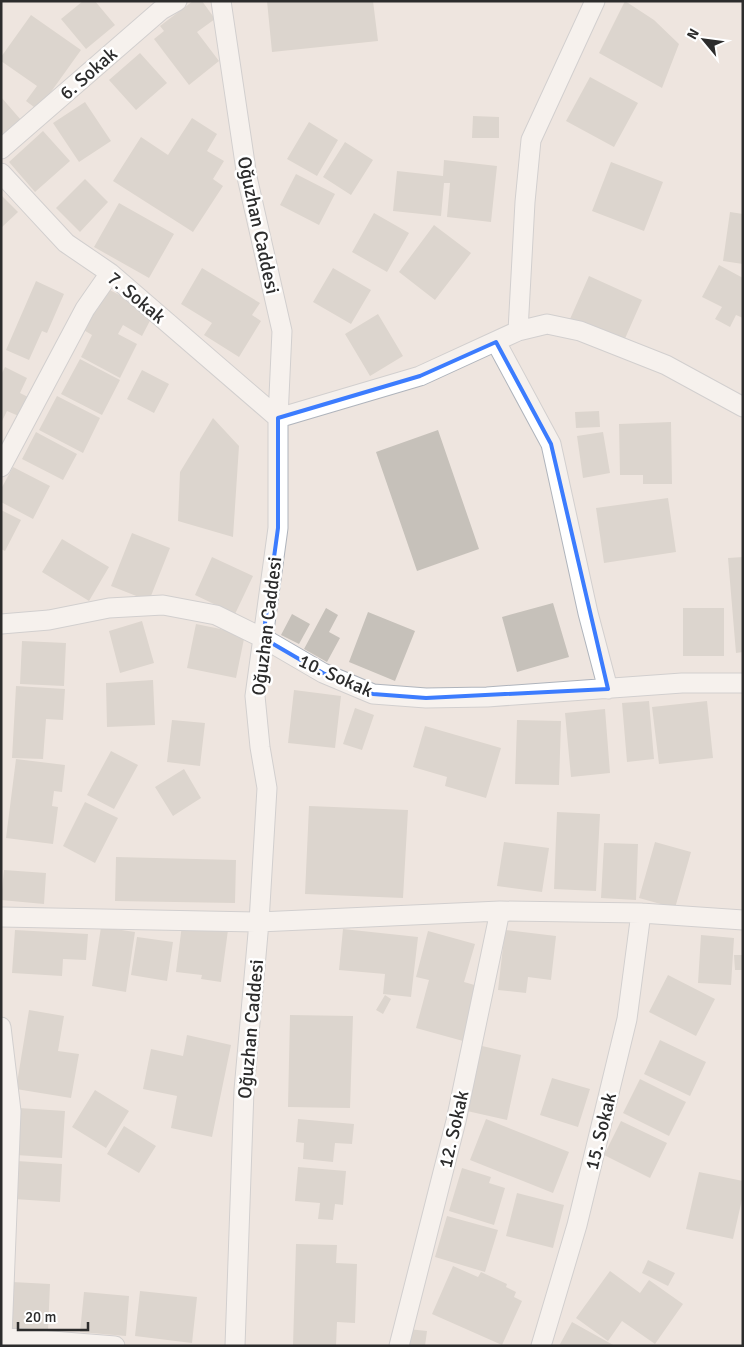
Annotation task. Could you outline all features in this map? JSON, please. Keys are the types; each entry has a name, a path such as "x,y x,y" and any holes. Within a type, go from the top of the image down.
{"street":[{"name":"6. Sokak","path":"1,149 161,10 177,1"},
{"name":"Oğuzhan Caddesi","path":"221,1 247,177 282,331 278,418 278,528 255,696 260,747 267,788 259,922 244,1090 235,1346"},
{"path":"518,331 524,202 531,140 595,1"},
{"name":"7. Sokak","path":"1,173 66,243 110,273 278,418"},
{"path":"1,467 85,309 110,273"},
{"path":"278,418 420,376 518,331 547,324 580,331 666,364 743,407"},
{"path":"496,342 551,444 588,613 608,688"},
{"name":"10. Sokak","path":"1,624 49,620 109,608 163,605 216,615 263,638 323,673 373,694 426,698 479,697 682,683 743,683"},
{"path":"1,918 259,922 500,911 641,913 743,920"},
{"name":"12. Sokak","path":"399,1346 456,1121 500,911"},
{"name":"15. Sokak","path":"541,1346 577,1225 627,1019 641,913"},
{"path":"1,1027 11,1110 2,1337 115,1346"}],"highlighted area":[{"path":"496,342 551,444 608,689 426,698 373,694 323,673 263,638 278,528 278,418 420,376"}],"building":[{"path":"83,1 95,1 115,25 86,49 61,19"},
{"path":"193,1 202,1 215,19 197,32 219,61 189,85 154,39 164,31 160,26"},
{"path":"267,1 373,1 378,41 272,52"},
{"path":"625,1 654,20 679,44 662,88 599,53"},
{"path":"31,15 81,50 38,110 26,101 37,86 1,61 1,57"},
{"path":"140,53 167,83 136,110 109,80"},
{"path":"590,77 638,103 614,147 566,121"},
{"path":"1,97 21,120 1,136"},
{"path":"85,102 111,141 79,162 53,123"},
{"path":"473,116 499,117 499,138 472,138"},
{"path":"192,118 217,134 207,151 224,161 213,179 223,186 193,232 113,181 141,137 168,155"},
{"path":"309,122 338,140 317,176 287,159"},
{"path":"43,131 70,161 35,192 9,162"},
{"path":"345,142 373,160 351,195 323,177"},
{"path":"444,160 497,166 491,222 447,217 450,183 444,183 441,216 393,211 397,171 443,176"},
{"path":"611,162 663,182 644,231 592,211"},
{"path":"296,174 335,194 319,225 280,205"},
{"path":"85,179 108,202 80,232 56,208"},
{"path":"1,195 18,212 1,228"},
{"path":"119,203 174,234 149,278 94,247"},
{"path":"730,212 743,214 743,264 723,261"},
{"path":"374,213 409,233 387,272 352,252"},
{"path":"434,225 471,253 435,300 399,272"},
{"path":"719,265 743,278 743,318 736,315 730,327 715,319 722,307 702,297"},
{"path":"202,268 260,303 252,315 261,321 239,357 204,335 212,323 181,304"},
{"path":"333,268 371,290 351,324 313,302"},
{"path":"589,276 642,300 623,343 570,319"},
{"path":"36,281 64,294 47,333 42,331 29,360 6,350"},
{"path":"104,287 154,313 142,336 123,325 118,334 137,344 120,378 81,357 92,335 82,329"},
{"path":"378,314 403,356 370,376 345,334"},
{"path":"80,359 120,380 102,415 61,394"},
{"path":"5,367 27,378 20,393 30,398 21,417 7,411 1,423 1,375"},
{"path":"142,370 169,384 154,413 127,399"},
{"path":"57,396 100,418 83,453 39,430"},
{"path":"599,411 600,427 576,428 575,412"},
{"path":"213,418 239,446 233,537 178,521 180,472"},
{"path":"671,422 672,484 643,484 643,475 620,475 619,424"},
{"path":"438,430 479,549 417,571 376,452"},
{"path":"36,432 77,454 63,480 22,459"},
{"path":"603,432 610,473 583,478 577,436"},
{"path":"13,467 50,486 33,519 1,502 1,489"},
{"path":"668,498 676,552 604,563 596,508"},
{"path":"1,510 21,520 5,551 1,549"},
{"path":"132,533 170,548 149,601 111,586"},
{"path":"62,539 109,567 89,601 42,572"},
{"path":"212,557 253,576 235,614 195,595"},
{"path":"743,557 743,652 736,653 728,558"},
{"path":"553,603 569,657 517,672 502,617"},
{"path":"326,608 338,615 329,632 340,638 327,662 304,649"},
{"path":"683,608 724,608 724,656 683,656"},
{"path":"368,612 415,631 395,681 349,662"},
{"path":"292,614 310,624 299,644 281,635"},
{"path":"142,621 154,663 120,673 109,631"},
{"path":"196,624 245,634 236,678 187,668"},
{"path":"22,641 66,643 64,686 20,684"},
{"path":"153,680 155,725 107,727 106,683"},
{"path":"16,686 65,689 63,720 46,719 43,759 12,758"},
{"path":"294,690 341,696 335,748 288,743"},
{"path":"649,701 654,759 627,762 622,703"},
{"path":"707,701 713,758 659,764 652,707"},
{"path":"355,708 374,715 362,750 343,744"},
{"path":"605,709 610,773 571,777 565,713"},
{"path":"172,720 205,723 200,766 167,762"},
{"path":"517,720 561,721 559,785 515,784"},
{"path":"425,726 501,748 486,798 445,786 447,777 413,767"},
{"path":"111,751 138,765 114,809 87,795"},
{"path":"16,759 65,765 62,792 54,791 52,806 58,807 53,844 6,838"},
{"path":"184,769 201,798 173,816 155,787"},
{"path":"85,802 118,818 95,863 63,846"},
{"path":"309,806 408,810 403,898 305,894"},
{"path":"557,812 600,814 596,891 554,889"},
{"path":"504,842 549,848 542,892 497,886"},
{"path":"655,842 691,852 675,908 639,898"},
{"path":"604,843 638,844 636,900 601,898"},
{"path":"116,857 236,860 235,903 115,901"},
{"path":"4,870 46,873 44,904 1,900"},
{"path":"182,925 228,930 221,982 201,979 202,975 176,972"},
{"path":"101,927 135,932 126,992 92,986"},
{"path":"343,929 418,937 411,997 383,994 385,974 339,970"},
{"path":"15,930 88,934 86,960 63,959 62,976 12,973"},
{"path":"505,930 556,936 551,980 528,977 526,993 498,990"},
{"path":"428,931 475,944 464,982 478,986 463,1041 416,1028 429,980 416,977"},
{"path":"701,935 734,938 731,985 698,983"},
{"path":"137,937 173,942 167,981 131,975"},
{"path":"734,955 743,955 743,970 735,970"},
{"path":"668,975 715,999 696,1036 649,1012"},
{"path":"385,995 391,999 383,1014 376,1010"},
{"path":"29,1010 64,1016 58,1051 79,1054 71,1098 16,1089"},
{"path":"290,1015 353,1016 350,1108 288,1107"},
{"path":"187,1035 231,1045 212,1137 171,1128 177,1096 143,1089 151,1049 183,1056"},
{"path":"660,1040 706,1062 690,1096 644,1074"},
{"path":"482,1046 521,1055 507,1120 467,1111"},
{"path":"552,1078 590,1089 578,1127 540,1115"},
{"path":"640,1079 686,1102 669,1136 623,1113"},
{"path":"95,1090 129,1111 106,1148 72,1127"},
{"path":"19,1108 65,1111 62,1158 16,1155"},
{"path":"298,1119 354,1124 352,1144 335,1143 333,1162 303,1159 304,1143 296,1142"},
{"path":"486,1119 569,1152 553,1193 470,1160"},
{"path":"621,1121 667,1143 650,1178 604,1155"},
{"path":"124,1126 156,1146 139,1173 107,1154"},
{"path":"17,1161 62,1164 60,1202 14,1199"},
{"path":"298,1167 346,1171 343,1205 335,1204 333,1220 318,1219 320,1203 295,1201"},
{"path":"462,1168 491,1177 489,1183 505,1188 494,1225 449,1211"},
{"path":"699,1172 743,1181 743,1195 733,1239 686,1229"},
{"path":"517,1193 564,1205 553,1248 506,1236"},
{"path":"447,1216 498,1230 485,1272 435,1257"},
{"path":"296,1244 337,1245 336,1263 357,1264 355,1323 337,1322 336,1346 293,1346"},
{"path":"648,1260 675,1273 668,1286 642,1273"},
{"path":"453,1266 478,1277 481,1272 507,1284 506,1287 516,1292 514,1297 522,1301 502,1345 432,1314"},
{"path":"610,1271 640,1293 649,1280 683,1304 655,1344 622,1321 608,1341 576,1318"},
{"path":"12,1282 50,1284 48,1331 10,1329"},
{"path":"140,1291 197,1297 192,1343 135,1336"},
{"path":"84,1292 129,1296 126,1336 80,1332"},
{"path":"572,1322 615,1346 559,1346"},
{"path":"408,1329 427,1331 425,1346 406,1346"}]}
